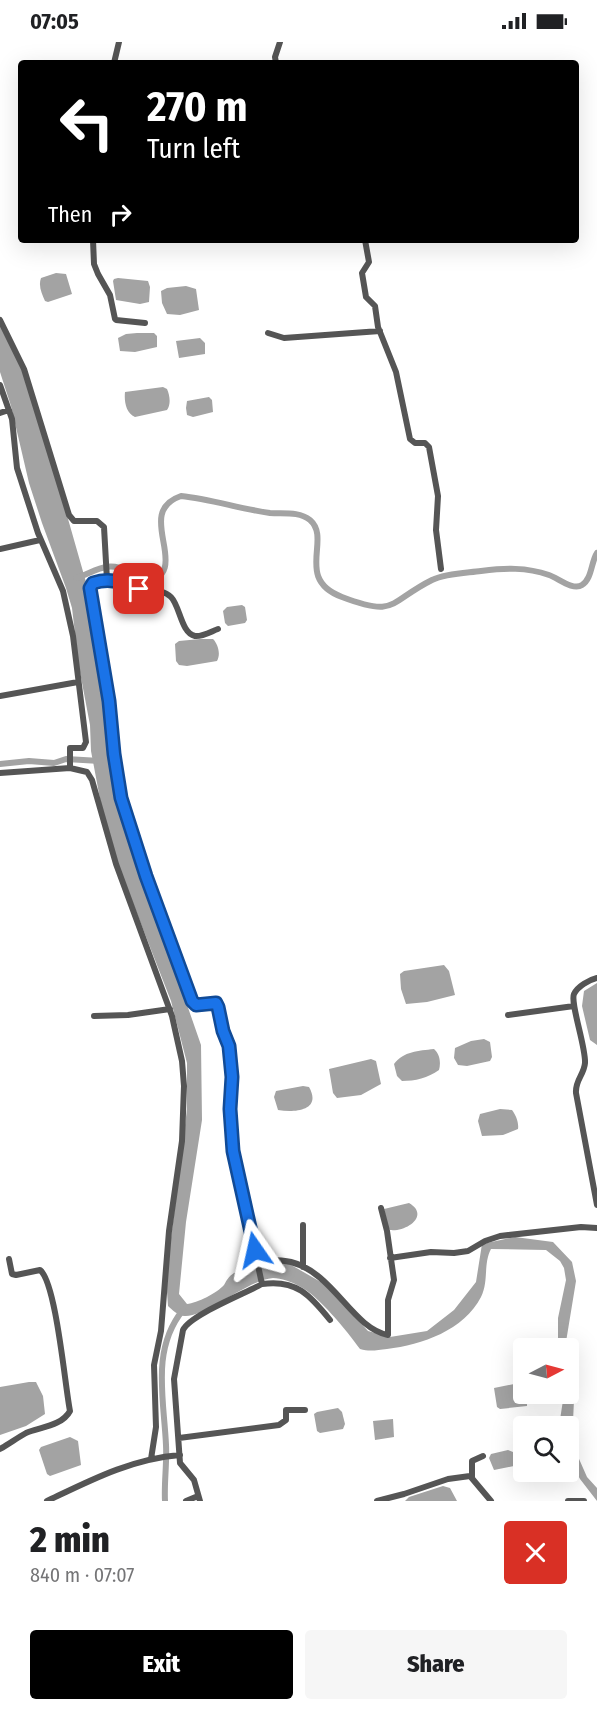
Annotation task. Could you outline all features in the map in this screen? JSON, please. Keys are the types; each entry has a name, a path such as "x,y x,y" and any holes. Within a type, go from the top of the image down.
{"street":[{"path":"115,60 120,42"},
{"path":"276,60 280,42"},
{"path":"93,243 94,264 110,295 115,319 145,323"},
{"path":"366,243 369,262 362,273 363,291 375,306 380,330 396,372 410,439 415,443 425,443 429,447 438,496 436,530 441,569"},
{"path":"0,320 24,369 69,515 74,521 97,521 103,524 107,577"},
{"path":"268,333 284,338 380,330"},
{"path":"0,385 12,420 17,468 40,540 63,591 73,636 86,742 83,748 70,748 70,767"},
{"path":"0,413 9,410"},
{"path":"0,549 40,540"},
{"path":"218,629 194,636 187,631 173,598 165,593 139,589 107,577 93,583 90,588 109,701 120,791 146,876 192,1001 196,1005 216,1003 229,1046 232,1064 230,1109 233,1151 262,1282"},
{"path":"0,696 78,682"},
{"path":"0,773 70,767 87,772 92,780 116,864 170,1009 182,1061 183,1123 169,1231 161,1331 154,1365 156,1427 152,1459"},
{"path":"597,978 585,983 574,994 574,1006 585,1059 582,1074 576,1082 576,1093 597,1204"},
{"path":"508,1015 574,1006"},
{"path":"94,1016 128,1015 170,1009"},
{"path":"258,1262 289,1261 303,1267 332,1287 366,1324 388,1335 388,1300 394,1280 381,1208"},
{"path":"303,1225 303,1267"},
{"path":"390,1258 431,1252 468,1251 485,1241 500,1236 581,1227 597,1228"},
{"path":"0,1449 27,1433 58,1422 70,1411 47,1279 40,1270 12,1274 9,1259"},
{"path":"186,1501 199,1498 194,1480 180,1463 178,1455 179,1438 174,1379 186,1324 262,1282 280,1283 298,1288 310,1296 330,1320"},
{"path":"179,1438 279,1425 286,1420 286,1410 305,1410"},
{"path":"47,1501 112,1470 161,1456 178,1455"},
{"path":"483,1456 472,1461 472,1477 491,1501"},
{"path":"377,1501 459,1476 472,1477"},
{"path":"568,1501 584,1501"}],"shaded area":[{"path":"56,273 66,274 72,294 45,301 41,290 41,278"},
{"path":"118,278 148,281 149,302 140,304 116,300 113,281"},
{"path":"186,286 196,289 199,310 180,315 167,314 162,303 161,291"},
{"path":"0,324 31,389 90,596 119,809 201,1045 202,1120 186,1222 179,1294 187,1304 191,1303 217,1291 234,1273 286,1262 326,1285 368,1331 390,1337 427,1331 454,1310 476,1282 482,1244 515,1237 553,1242 572,1262 576,1281 567,1338 558,1338 558,1318 566,1280 564,1268 560,1261 546,1250 491,1249 487,1261 485,1285 474,1309 441,1334 414,1344 387,1349 370,1351 360,1349 315,1297 286,1280 273,1278 263,1280 193,1315 184,1316 168,1306 166,1278 187,1109 187,1063 171,1001 122,875 104,820 91,751 90,725 79,667 72,608 29,483 11,406 0,372"},
{"path":"154,333 157,336 157,347 135,352 120,351 118,338 126,334"},
{"path":"200,338 205,343 205,354 179,358 176,341"},
{"path":"163,387 167,389 169,397 167,410 135,417 130,413 125,403 125,392"},
{"path":"209,397 212,400 213,412 193,417 187,415 187,401"},
{"path":"242,605 245,607 247,620 245,623 228,626 225,623 223,611 227,607"},
{"path":"200,639 215,641 219,652 217,661 187,666 179,665 176,661 175,644 179,641"},
{"path":"444,965 449,971 455,995 427,1002 406,1004 401,989 400,974 404,971"},
{"path":"597,983 597,1045 590,1040 582,1006 584,991"},
{"path":"484,1039 490,1042 492,1057 490,1061 467,1066 458,1065 454,1058 455,1048 471,1041"},
{"path":"434,1049 438,1053 440,1064 439,1070 435,1073 402,1081 397,1076 394,1064 402,1056"},
{"path":"371,1059 376,1061 381,1084 361,1095 337,1098 333,1093 329,1069"},
{"path":"309,1087 312,1095 310,1105 299,1110 278,1110 274,1097 276,1091"},
{"path":"500,1109 512,1110 517,1119 518,1129 503,1135 482,1136 478,1121 480,1114"},
{"path":"409,1203 417,1213 414,1222 397,1230 390,1230 384,1209"},
{"path":"36,1382 43,1396 45,1414 26,1426 0,1435 0,1387"},
{"path":"513,1384 513,1404 527,1404 527,1406 500,1409 497,1407 494,1388"},
{"path":"562,1404 574,1404 573,1416 561,1416"},
{"path":"338,1408 342,1412 345,1424 343,1429 320,1433 317,1431 314,1414"},
{"path":"393,1419 394,1437 375,1440 373,1421"},
{"path":"70,1437 78,1441 81,1465 50,1476 47,1474 39,1450 41,1447"},
{"path":"508,1450 513,1452 513,1466 494,1470 489,1458 491,1454"},
{"path":"579,1459 587,1477 597,1488 597,1501 580,1479"},
{"path":"443,1486 450,1488 457,1501 405,1501 409,1497"}],"waterway":[{"path":"76,578 107,567 127,571 143,583 158,577 165,568 166,556 161,528 162,515 167,504 181,496 270,513 296,514 306,517 316,528 318,538 316,559 320,580 328,589 342,597 373,606 391,605 438,578 490,570 532,571 578,586 588,579 597,553"},
{"path":"0,764 29,761 54,763 66,759 100,761"},
{"path":"165,1501 163,1358 173,1325 183,1310"}],"route":[{"path":"139,589 116,580 93,583 90,588 109,701 118,783 126,816 146,876 192,1001 196,1005 216,1003 219,1010 232,1064 230,1109 233,1151 255,1250"}]}
